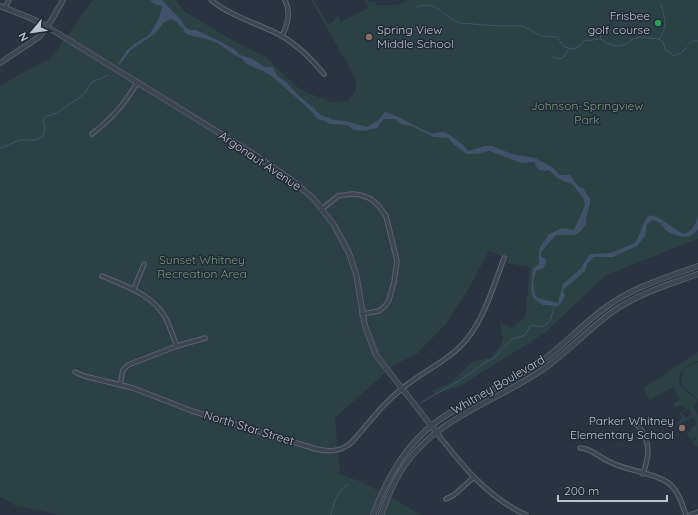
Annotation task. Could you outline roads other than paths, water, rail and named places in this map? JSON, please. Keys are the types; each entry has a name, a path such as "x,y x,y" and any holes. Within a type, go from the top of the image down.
{"street":[{"path":"2,7 9,0"},
{"path":"0,63 39,37 47,27 63,0"},
{"path":"211,0 230,13 282,36 304,52 324,74"},
{"path":"282,36 289,19 289,12 285,0"},
{"name":"Argonaut Avenue","path":"2,7 28,17 47,27 266,162 304,190 322,209 337,230 348,253 356,274 362,314 367,333 376,355 436,432"},
{"path":"92,134 114,116 137,83"},
{"path":"322,209 338,196 352,194 361,195 371,199 379,206 386,216 397,261 394,282 389,300 384,308 362,314"},
{"name":"North Star Street","path":"75,372 84,376 143,392 192,411 316,449 332,451 343,448 352,442 380,409 402,389 441,363 467,339 480,318 504,258"},
{"path":"134,289 144,264"},
{"name":"Whitney Boulevard","path":"373,515 384,486 398,462 411,446 445,416 540,363 600,312 617,300 640,288 698,266"},
{"name":"Whitney Boulevard","path":"381,515 393,485 404,466 416,451 436,432 543,369 604,318 621,306 651,292 698,274"},
{"path":"102,276 134,289 148,297 160,309 169,324 177,346"},
{"path":"120,385 123,370 128,365 177,346 205,338"},
{"path":"632,420 639,427 648,445 648,458 643,474"},
{"path":"436,432 474,477 498,499 526,515"},
{"path":"580,448 588,450 616,465 663,480 671,485 678,495 686,515"},
{"path":"446,499 454,495 474,477"},
{"path":"690,515 698,512"}],"water":[{"path":"150,0 162,0 181,20 186,28 196,30 221,42 234,49 240,55 252,59 265,67 273,67 277,76 286,82 299,96 322,116 333,120 346,121 367,127 378,120 385,112 431,133 444,132 461,143 468,151 485,146 492,146 512,154 535,158 552,167 560,175 570,175 579,187 583,188 590,199 586,224 581,231 575,235 556,235 541,252 541,256 546,260 546,263 543,268 536,271 533,283 535,295 538,298 558,303 563,284 581,268 589,255 613,252 634,244 644,222 650,215 659,218 683,234 695,225 698,217 698,229 691,236 683,237 666,231 661,224 653,220 647,224 645,236 637,246 613,257 594,257 587,264 585,271 563,290 565,296 557,307 543,305 532,296 531,289 533,269 539,264 539,249 549,234 562,228 574,230 585,205 584,199 573,185 557,178 549,170 539,170 534,162 522,163 489,151 477,154 467,154 453,144 448,138 433,137 412,126 401,124 395,119 385,119 377,128 364,131 354,130 347,125 330,124 317,119 312,112 273,77 248,65 241,58 217,43 188,35 177,22 171,19 164,22 156,33 131,50 119,65 118,64 127,50 149,35 159,18 162,6 154,4"}],"waterway":[{"path":"659,39 665,26 661,4"},
{"path":"416,7 423,5 435,7 459,23 523,26 541,36"},
{"path":"599,28 601,39"},
{"path":"543,36 557,37 564,47 574,49 581,45 584,41 601,39 614,46 628,43"},
{"path":"629,42 640,37 659,39 663,42 665,49 674,56 681,53 687,47"},
{"path":"689,44 693,41 698,41"},
{"path":"553,57 559,59 564,57 569,49"},
{"path":"0,148 20,140 36,140 43,136 45,128 43,122 45,117 56,113 79,98 85,93 92,82 109,75"},
{"path":"420,403 459,381 494,358 511,340 525,335 531,325 542,327 550,321 554,307"},
{"path":"331,515 338,494 348,484"}],"place":[{"name":"Frisbee golf course","path":"658,23"},
{"name":"Spring View Middle School","path":"369,37"},
{"name":"Parker Whitney Elementary School","path":"682,428"}],"park label":[{"name":"Johnson-Springview Park","path":"587,113"},
{"name":"Sunset Whitney Recreation Area","path":"202,267"}]}
